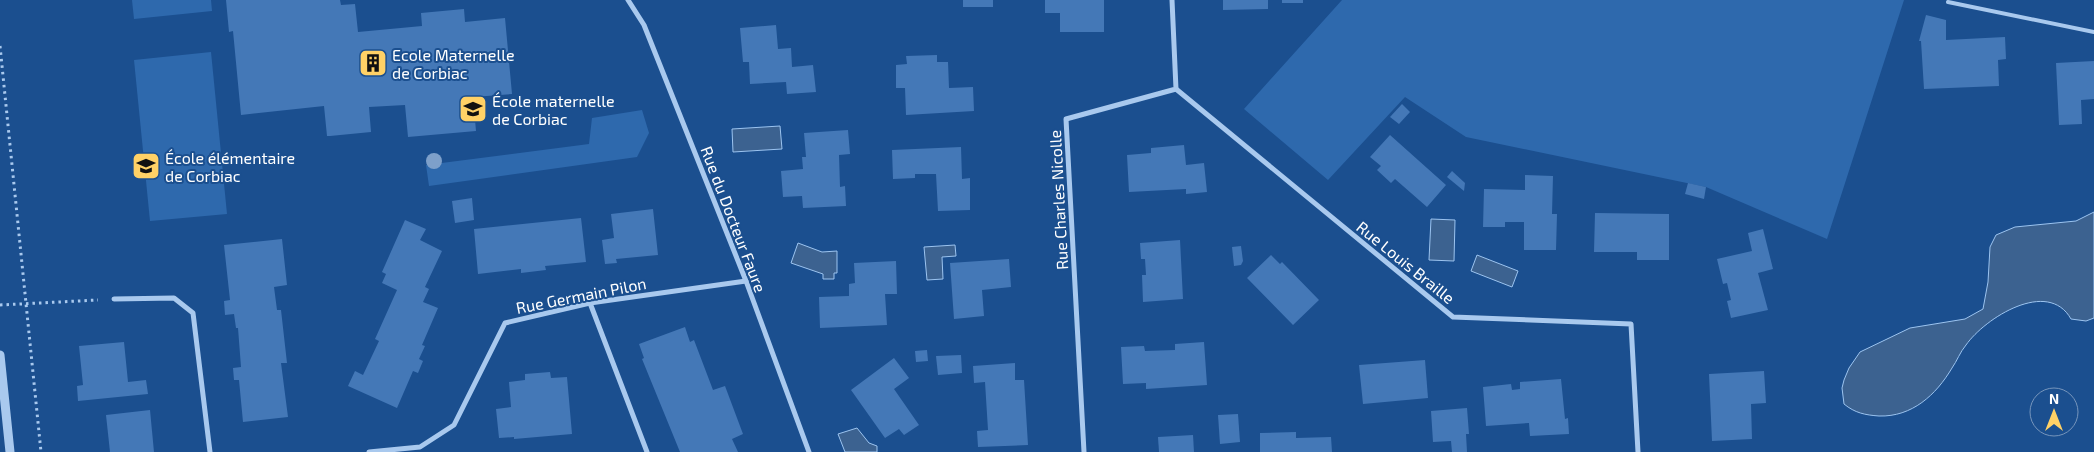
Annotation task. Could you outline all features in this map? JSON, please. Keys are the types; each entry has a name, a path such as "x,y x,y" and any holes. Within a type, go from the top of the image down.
{"street":[{"name":"Rue du Docteur Faure","path":"628,0 644,25 746,281 809,452"},
{"path":"1172,0 1176,89"},
{"name":"Rue Charles Nicolle","path":"1084,452 1066,119 1176,89"},
{"name":"Rue Louis Braille","path":"1176,89 1453,317 1631,324 1638,452"},
{"name":"Rue Germain Pilon","path":"369,452 420,446 454,425 505,323 590,303 746,281"},
{"path":"114,299 174,298 193,313 210,452"},
{"path":"590,303 647,452"},
{"path":"0,355 10,452"}],"lane":[{"path":"1948,2 2094,32"}],"path":[{"path":"0,46 41,452"},
{"path":"0,305 114,299"}],"shaded area":[{"path":"132,0 211,0 212,11 134,19"},
{"path":"1342,0 1904,0 1827,239 1706,187 1466,137 1405,97 1328,180 1244,109"},
{"path":"211,52 227,214 150,221 134,60"},
{"path":"642,110 649,133 637,157 429,186 426,165 589,144 592,118"},
{"path":"780,126 782,149 733,152 732,129"},
{"path":"2094,212 2094,318 2086,321 2071,319 2061,307 2048,302 2033,302 2017,306 1987,324 1975,334 1946,378 1922,403 1902,413 1879,416 1860,413 1844,404 1842,388 1844,380 1849,368 1860,352 1910,328 1965,319 1983,309 1988,282 1990,247 1996,235 2015,227 2076,221"},
{"path":"1431,219 1455,220 1454,261 1429,260"},
{"path":"798,243 822,252 837,251 837,273 834,273 834,279 823,279 823,274 791,263"},
{"path":"955,245 956,256 942,257 943,279 927,280 924,247"},
{"path":"1477,255 1518,271 1512,287 1471,271"},
{"path":"857,428 869,443 877,446 877,452 845,452 838,434"}],"building":[{"name":"Ecole Maternelle de Corbiac","path":"226,0 340,0 341,5 355,4 358,32 422,26 421,13 464,9 465,22 505,18 512,94 473,97 476,131 408,137 405,105 369,107 371,132 330,136 327,136 324,106 241,115 233,31 229,32"},
{"path":"963,0 993,0 993,7 963,7"},
{"path":"1045,0 1104,0 1104,32 1060,32 1060,13 1045,13"},
{"path":"1223,0 1268,0 1268,9 1223,10"},
{"path":"1282,0 1303,0 1303,3 1282,3"},
{"path":"1926,15 1946,20 1946,40 2005,37 2006,59 1998,60 1999,86 1924,89 1921,41 1919,41"},
{"path":"776,25 778,49 791,48 792,67 813,65 816,92 787,94 786,82 750,84 749,62 743,62 740,28"},
{"path":"937,55 937,62 948,62 949,88 973,87 974,111 906,115 905,88 896,88 896,65 907,64 906,56"},
{"path":"2094,61 2094,99 2081,100 2082,124 2059,125 2056,63"},
{"path":"1402,104 1410,112 1399,124 1390,117"},
{"path":"848,130 850,154 839,155 840,187 845,186 846,206 803,208 802,196 783,197 781,171 803,169 802,157 806,157 804,133"},
{"path":"1390,135 1446,185 1427,207 1395,179 1391,183 1377,170 1381,166 1370,157"},
{"path":"1184,145 1186,165 1204,163 1207,192 1186,194 1186,189 1129,192 1127,155 1151,153 1151,148"},
{"path":"961,147 962,179 970,178 970,210 938,211 936,174 915,174 915,178 893,179 892,150"},
{"path":"1452,171 1465,183 1464,191 1447,177"},
{"path":"1525,175 1553,176 1552,214 1557,214 1556,250 1524,250 1524,222 1505,222 1505,227 1483,227 1484,189 1525,190"},
{"path":"1688,183 1706,187 1704,199 1685,194"},
{"path":"472,198 474,220 455,223 452,201"},
{"path":"653,209 658,255 616,259 617,263 605,264 602,240 614,238 611,214"},
{"path":"1595,213 1669,214 1669,260 1637,260 1637,252 1594,252"},
{"path":"581,218 586,262 545,266 546,270 521,273 521,269 478,274 474,229"},
{"path":"405,220 426,229 420,240 442,251 425,287 429,289 423,302 438,308 422,345 425,346 419,359 423,361 418,373 413,371 397,408 348,386 355,371 363,375 379,341 375,339 397,290 382,283 386,274 382,272"},
{"path":"1763,229 1773,269 1758,273 1768,310 1731,318 1727,301 1731,300 1727,283 1723,284 1717,259 1752,251 1748,233"},
{"path":"282,239 287,285 274,287 277,310 281,310 287,363 281,363 288,417 243,422 239,380 234,380 233,368 241,367 238,328 236,328 234,314 225,315 224,301 230,300 224,245"},
{"path":"1180,240 1183,299 1143,302 1142,275 1146,275 1145,259 1141,259 1140,243"},
{"path":"1241,246 1243,261 1241,265 1234,266 1232,247"},
{"path":"1271,255 1280,264 1282,262 1319,300 1293,325 1247,278"},
{"path":"1009,259 1011,287 982,290 984,316 954,319 950,263"},
{"path":"896,261 897,294 885,294 887,325 820,328 819,297 849,296 849,284 855,283 854,263"},
{"path":"685,327 690,342 694,340 713,390 725,386 743,434 732,439 738,452 680,452 642,359 644,358 639,344"},
{"path":"124,342 128,382 146,380 148,394 78,401 77,386 83,385 79,346"},
{"path":"1204,342 1207,385 1146,389 1146,383 1123,384 1121,347 1144,346 1145,351 1175,350 1175,344"},
{"path":"927,350 928,361 916,362 915,351"},
{"path":"961,355 962,373 938,375 936,356"},
{"path":"894,358 909,378 894,389 919,425 904,435 899,429 885,438 851,390"},
{"path":"1425,360 1428,398 1363,404 1359,365"},
{"path":"1015,363 1015,380 1024,380 1028,445 978,447 977,431 988,430 985,382 974,383 973,366"},
{"path":"1764,371 1766,403 1751,404 1752,439 1712,441 1709,374"},
{"path":"550,372 551,378 567,377 572,434 514,439 514,437 499,438 496,409 511,407 509,382 525,380 525,374"},
{"path":"1561,379 1565,419 1568,418 1569,434 1530,436 1529,423 1486,426 1483,387 1511,384 1512,390 1520,389 1520,382"},
{"path":"1467,408 1469,434 1466,434 1467,452 1452,452 1451,441 1433,442 1431,411"},
{"path":"150,410 154,452 110,452 106,415"},
{"path":"1238,414 1240,442 1220,444 1218,415"},
{"path":"1296,432 1296,438 1331,437 1332,452 1260,452 1260,433"},
{"path":"1193,435 1194,452 1159,452 1158,437"}],"place":[{"name":"Ecole Maternelle de Corbiac","path":"373,63"},
{"name":"École maternelle de Corbiac","path":"473,109"},
{"name":"École élémentaire de Corbiac","path":"146,166"}]}
